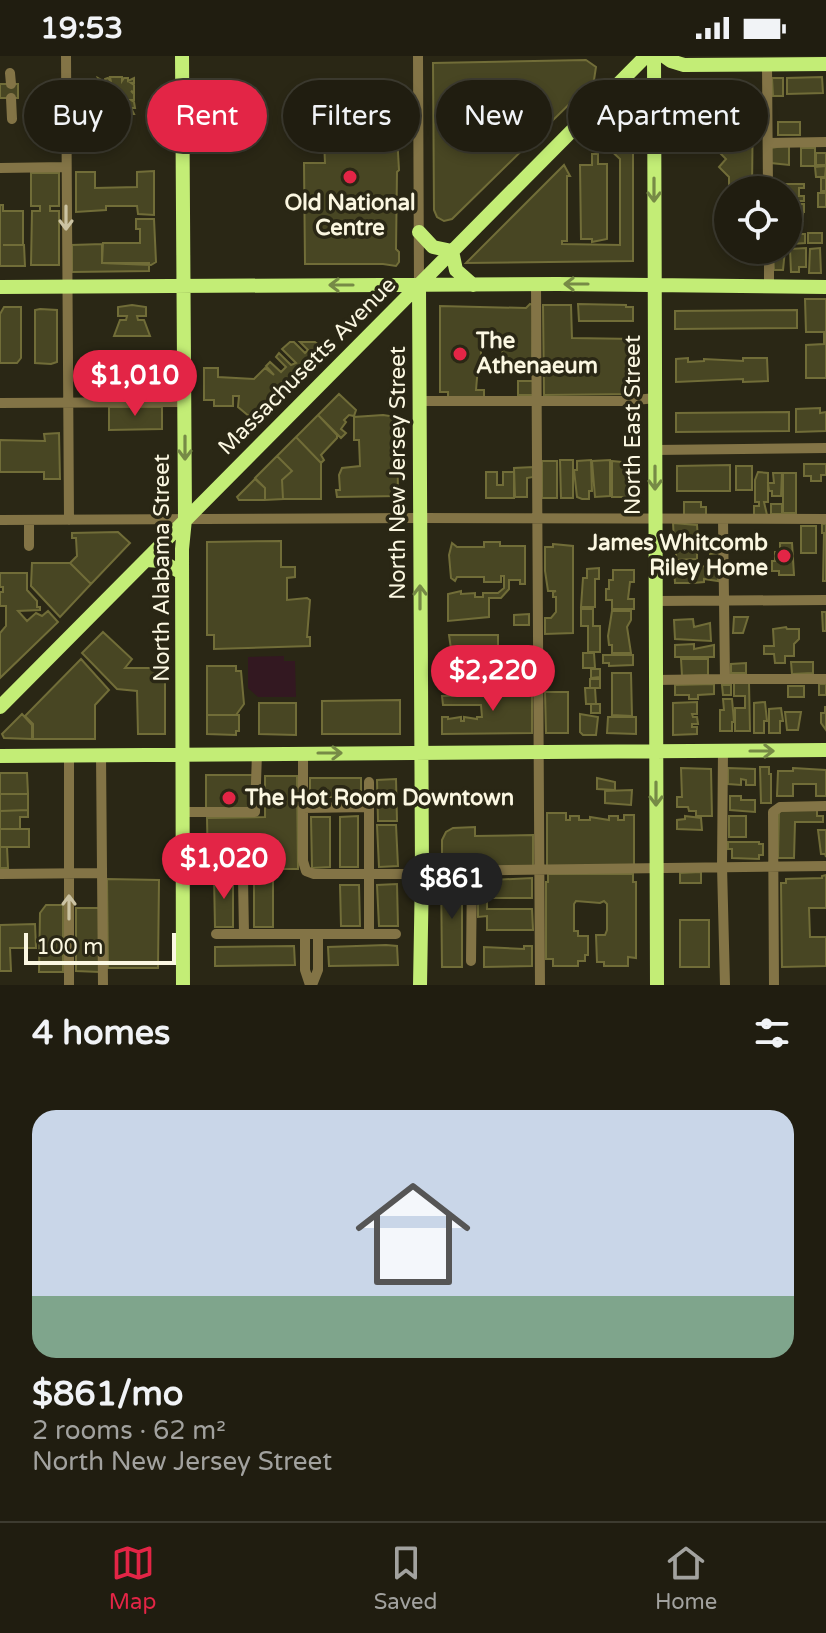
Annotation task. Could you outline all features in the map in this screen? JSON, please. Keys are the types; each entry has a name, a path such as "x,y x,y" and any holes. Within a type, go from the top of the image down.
{"main road":[{"name":"North Alabama Street","path":"182,56 185,519 182,573 183,985"},
{"name":"Massachusetts Avenue","path":"0,707 646,56"},
{"name":"North East Street","path":"654,56 657,985"},
{"path":"664,56 684,65 826,64"},
{"path":"419,232 433,247 452,251 456,270 473,285"},
{"name":"North New Jersey Street","path":"419,285 421,753 427,871 420,985"},
{"path":"0,287 826,287"},
{"path":"146,560 161,561 182,573"},
{"path":"0,756 826,750"}],"street":[{"path":"66,56 69,520"},
{"name":"North New Jersey Street","path":"418,56 419,285"},
{"path":"767,65 767,80"},
{"path":"11,98 12,119"},
{"path":"768,143 826,142"},
{"path":"768,152 768,176"},
{"path":"0,168 66,167"},
{"path":"769,264 769,287"},
{"path":"536,285 540,985"},
{"path":"419,401 655,398"},
{"path":"0,403 184,402"},
{"path":"655,450 826,448"},
{"path":"723,519 725,679"},
{"path":"0,520 826,519"},
{"path":"29,520 29,546"},
{"path":"656,601 826,600"},
{"path":"656,680 826,679"},
{"path":"723,751 725,985"},
{"path":"183,812 255,812 257,753"},
{"path":"303,753 303,861 306,871 314,874 640,869 656,866 826,866"},
{"path":"101,754 103,985"},
{"path":"69,755 69,985"},
{"path":"369,782 369,934"},
{"path":"774,985 773,812 780,807 826,806"},
{"path":"303,808 369,807"},
{"path":"471,961 472,871"},
{"path":"0,874 102,873"},
{"path":"243,878 244,934"},
{"path":"216,934 396,934"},
{"path":"305,934 305,970 311,985"},
{"path":"311,985 318,970 318,934"}],"shaded area":[{"path":"284,656 284,661 295,661 296,697 258,697 248,688 248,657"}],"building":[{"path":"586,60 596,67 594,80 568,80 568,105 552,121 552,80 436,80 436,152 520,152 452,219 444,221 437,217 434,210 433,63"},
{"path":"822,77 823,93 787,94 787,78"},
{"path":"772,78 783,78 783,96 773,96"},
{"path":"0,84 18,84 18,98 0,98"},
{"path":"778,122 800,122 800,135 778,135"},
{"path":"789,145 789,165 771,163 771,148"},
{"path":"801,148 815,148 815,166 801,166"},
{"name":"Old National Centre","path":"324,152 398,152 396,249 399,262 396,266 305,264 304,163 325,163"},
{"path":"612,152 633,152 633,261 466,263 564,165 570,176 567,176 567,241 562,241 562,244 620,245 620,159"},
{"path":"719,152 752,152 752,176 728,176 719,167 726,159"},
{"path":"816,153 826,153 826,165 816,165"},
{"path":"592,154 598,154 598,164 607,164 607,239 592,242 592,239 581,239 580,165 592,165"},
{"path":"826,166 825,177 816,177 815,167"},
{"path":"154,171 154,215 138,214 137,206 106,206 106,210 76,212 76,172 95,172 95,188 137,187 137,172"},
{"path":"31,173 59,173 59,206 50,206 50,211 59,211 59,265 31,265 32,211 40,211 40,206 31,206"},
{"path":"821,178 826,178 826,191 821,191"},
{"path":"818,193 826,193 826,207 818,207"},
{"path":"0,205 3,205 3,211 23,211 25,266 0,266"},
{"path":"136,219 154,219 156,262 151,265 102,263 103,243 140,243"},
{"path":"808,233 822,233 822,243 808,243"},
{"path":"102,244 102,263 149,263 149,271 72,272 72,245"},
{"path":"802,248 806,248 806,267 799,267 799,272 791,272 791,264 802,264"},
{"path":"820,248 821,273 809,273 810,249"},
{"path":"774,264 784,264 783,270 774,270"},
{"path":"805,299 826,299 826,378 806,378 806,345 824,344 824,332 806,332"},
{"path":"578,304 633,307 633,321 579,321"},
{"name":"The Athenaeum","path":"533,305 532,364 502,364 502,339 492,338 492,344 481,344 481,366 478,366 476,390 484,390 484,398 448,399 448,392 440,392 440,306 526,308"},
{"path":"543,305 571,305 572,338 635,339 635,394 544,395"},
{"path":"4,307 21,307 21,358 17,363 0,363 0,314"},
{"path":"118,307 146,307 146,316 137,316 138,320 144,320 150,336 114,336 120,320 126,320 127,316 118,316"},
{"path":"35,310 57,310 57,362 51,364 35,363"},
{"path":"797,310 797,328 675,329 675,311"},
{"path":"290,342 305,353 308,350 300,342 315,342 325,350 256,422 238,407 239,396 233,396 233,406 214,406 214,400 204,400 204,368 218,368 218,377 254,379 265,368 274,375 266,366 270,362 281,372 286,367 276,357 279,353 291,365 296,363 282,349"},
{"path":"688,358 688,362 767,358 768,381 676,382 676,359"},
{"path":"518,381 533,381 533,395 518,395"},
{"path":"339,394 356,410 354,416 349,415 344,420 346,422 341,429 346,433 341,438 318,415"},
{"path":"109,407 162,407 162,429 109,430"},
{"path":"820,408 820,413 826,412 826,431 796,432 796,409"},
{"path":"789,412 789,431 676,432 676,413"},
{"path":"318,415 337,435 321,455 324,460 321,463 296,437"},
{"path":"354,417 397,417 398,496 337,497 342,468 360,466 359,440 354,440"},
{"path":"59,433 60,479 44,479 44,472 0,472 0,440 45,441 44,434"},
{"path":"296,437 321,463 321,499 283,499 282,480 292,471 277,456"},
{"path":"277,456 292,471 282,480 283,499 265,500 265,488 255,478"},
{"path":"560,460 573,460 573,498 561,498"},
{"path":"591,460 592,491 589,491 589,499 582,499 577,497 574,470 577,470 577,461"},
{"path":"610,460 610,496 595,497 592,461"},
{"path":"542,461 557,461 557,498 542,498"},
{"path":"612,461 632,463 630,497 612,497"},
{"path":"804,464 826,464 826,475 821,475 821,481 811,481 811,476 804,476"},
{"path":"730,465 730,491 677,491 677,466"},
{"path":"736,466 752,466 752,490 736,490"},
{"path":"533,467 533,477 527,478 527,497 515,497 514,468"},
{"path":"486,472 497,472 497,485 503,485 503,472 514,472 514,498 486,498"},
{"path":"758,472 768,473 768,502 764,502 767,515 754,515 754,506 759,506 759,502 755,502"},
{"path":"773,473 782,473 781,496 772,496 772,491 769,491 768,483 774,483"},
{"path":"783,473 796,473 796,513 783,513"},
{"path":"255,479 265,488 265,500 239,500 237,497"},
{"path":"684,502 701,502 701,507 706,507 706,516 684,516"},
{"path":"771,504 782,504 782,514 771,514"},
{"path":"673,523 697,525 698,539 674,540"},
{"path":"822,524 826,524 826,581 823,581"},
{"path":"801,526 816,526 816,553 801,553"},
{"path":"118,532 130,543 91,584 70,563 77,556 76,538 72,538 72,533"},
{"path":"281,541 281,567 295,567 295,577 287,578 287,600 310,600 307,637 310,637 310,646 214,649 214,635 207,635 207,542"},
{"path":"484,542 500,542 500,546 525,546 525,584 520,584 520,580 509,580 509,589 501,598 489,598 489,617 448,621 448,594 461,591 461,594 475,593 475,597 483,597 483,593 498,593 504,588 504,576 501,576 501,582 484,582 484,577 457,577 455,581 451,578 449,555 452,543 457,547 484,547"},
{"path":"720,542 720,553 710,554 710,543"},
{"name":"James Whitcomb Riley Home","path":"780,543 792,543 794,575 779,575 779,571 772,571 772,561 775,561 775,552 780,552"},
{"path":"553,544 573,546 573,633 545,634 545,618 551,618 556,612 553,592 556,591 548,591 545,571 545,547 553,547"},
{"path":"676,544 697,544 697,559 676,560"},
{"path":"32,563 70,563 91,584 60,617 31,586"},
{"path":"674,565 718,567 718,581 704,579 704,582 675,583"},
{"path":"599,568 599,579 595,579 595,607 581,607 583,578 587,578 587,569"},
{"path":"613,570 634,570 634,582 630,582 628,599 634,599 634,609 612,609 612,600 606,600 606,589 609,589 609,580 613,580"},
{"path":"0,573 27,573 27,590 40,610 18,611 27,621 36,613 42,616 48,611 58,622 0,678 0,633 6,626 6,606 0,606 3,587 0,587"},
{"path":"581,609 593,609 593,626 600,626 600,652 588,652 588,626 581,626"},
{"path":"612,611 631,611 627,627 631,653 612,653 608,636"},
{"path":"822,612 826,612 826,631 823,631"},
{"path":"529,614 529,625 514,625 514,615"},
{"path":"734,617 748,617 743,633 733,633"},
{"path":"693,619 694,627 710,623 711,641 675,639 674,620"},
{"path":"773,629 799,629 794,656 785,656 785,663 775,663 774,654 764,654 764,646 774,646"},
{"path":"103,632 132,659 125,668 165,668 165,734 138,734 137,691 117,689 82,653"},
{"path":"449,635 498,635 498,652 465,652 465,656 452,656"},
{"path":"694,644 694,649 714,645 714,657 675,657 675,645"},
{"path":"583,653 594,653 595,668 583,668"},
{"path":"603,655 633,655 633,665 609,666 609,663 603,663"},
{"path":"81,659 109,690 95,705 95,739 33,739 33,724 25,716"},
{"path":"681,659 708,659 708,675 682,676"},
{"path":"791,662 813,662 813,673 792,674"},
{"path":"746,663 746,673 731,673 731,664"},
{"path":"207,666 236,666 236,671 241,671 244,704 236,715 207,715"},
{"path":"591,669 600,669 600,677 591,678"},
{"path":"612,673 631,673 632,716 612,715"},
{"path":"590,679 600,679 600,688 590,688"},
{"path":"734,683 749,683 750,731 735,731 735,708 745,708 745,696 734,696"},
{"path":"714,684 714,694 698,695 698,699 675,695 675,685"},
{"path":"819,684 826,684 826,695 819,695"},
{"path":"722,685 731,685 731,695 723,695"},
{"path":"511,686 532,686 532,733 442,734 442,717 461,717 464,721 464,717 482,717 481,705 443,705 442,696 511,694"},
{"path":"788,686 804,686 804,697 788,697"},
{"path":"585,688 595,688 596,704 586,704"},
{"path":"545,692 568,692 568,733 546,733"},
{"path":"723,699 732,699 732,731 720,731"},
{"path":"400,700 400,734 322,734 322,701"},
{"path":"697,702 697,714 692,714 697,717 698,724 692,724 692,727 697,727 697,734 673,735 673,703"},
{"path":"765,702 767,721 764,721 764,733 754,733 754,703"},
{"path":"259,703 296,703 296,735 259,734"},
{"path":"591,704 600,704 600,713 591,713"},
{"path":"825,707 826,730 821,723 821,713 825,713"},
{"path":"781,708 783,721 780,721 780,733 769,733 769,709"},
{"path":"785,712 801,712 798,730 787,730"},
{"path":"22,714 32,725 32,739 4,738 2,734"},
{"path":"580,714 598,717 596,735 580,732"},
{"path":"207,715 239,715 239,731 236,735 207,734"},
{"path":"608,717 636,717 636,734 607,733"},
{"path":"760,767 769,767 771,803 761,803"},
{"path":"681,768 711,769 712,816 696,816 696,811 689,811 688,807 677,807 677,797 682,797"},
{"path":"728,768 755,769 755,785 746,785 746,780 741,779 741,785 728,784"},
{"path":"793,768 826,770 826,796 816,796 816,784 793,784 793,796 777,796 778,771 793,771"},
{"path":"0,773 27,773 28,794 0,794"},
{"name":"The Hot Room Downtown","path":"206,775 254,775 253,810 206,811"},
{"path":"265,776 297,776 298,869 208,869 207,818 265,817"},
{"path":"310,778 361,778 361,797 310,797"},
{"path":"597,778 615,782 615,790 597,789"},
{"path":"396,779 397,821 378,821 377,780"},
{"path":"632,790 631,805 605,803 605,791"},
{"path":"0,794 28,794 28,810 0,811"},
{"path":"730,796 755,800 755,812 730,810"},
{"path":"817,808 817,816 823,816 823,822 795,822 794,858 778,858 779,811"},
{"path":"28,810 28,817 20,817 20,829 0,829 0,811"},
{"path":"547,813 566,813 566,820 570,820 570,816 579,816 579,820 590,820 590,817 609,820 609,816 618,816 618,820 624,820 624,815 634,815 634,867 547,868"},
{"path":"358,816 358,867 340,867 340,817"},
{"path":"685,816 701,818 702,830 677,829 677,820 685,819"},
{"path":"729,816 746,816 746,837 729,837"},
{"path":"311,817 330,817 330,867 312,868"},
{"path":"377,825 396,825 398,866 379,867"},
{"path":"475,827 475,836 533,835 533,869 442,870 442,840 446,832 453,828"},
{"path":"0,829 29,829 29,847 0,847"},
{"path":"818,830 826,830 826,857 821,854"},
{"path":"728,842 759,842 763,844 763,855 759,855 759,859 732,858"},
{"path":"0,847 7,847 8,868 0,868"},
{"path":"701,872 701,883 680,883 680,873"},
{"path":"548,874 633,874 633,882 636,882 636,958 628,957 628,966 604,966 604,962 597,962 596,935 605,935 607,930 607,904 604,901 576,901 574,904 574,931 578,931 578,936 588,936 585,961 578,961 578,966 553,966 553,959 546,959"},
{"path":"441,875 462,875 462,967 442,967"},
{"path":"826,875 826,908 809,908 810,937 826,937 826,966 782,967 781,883 786,883 786,879 822,878"},
{"path":"214,876 233,876 233,927 215,927"},
{"path":"254,876 273,876 273,927 254,927"},
{"path":"486,878 532,878 532,898 487,898 487,909 532,909 533,930 487,930 487,916 478,917 478,887 487,887"},
{"path":"107,879 159,880 158,968 108,968"},
{"path":"397,884 398,926 379,926 377,885"},
{"path":"340,885 359,885 360,926 341,926"},
{"path":"46,905 63,905 63,972 39,972 40,913"},
{"path":"76,908 100,908 99,972 76,971"},
{"path":"680,920 709,920 709,967 680,967"},
{"path":"35,924 36,948 10,948 11,971 0,971 0,925"},
{"path":"294,946 295,965 215,966 215,947"},
{"path":"397,946 398,965 329,966 328,947"},
{"path":"524,946 532,946 532,966 484,967 484,947 524,949"}],"place":[{"name":"Old National Centre","path":"350,177"},
{"name":"The Athenaeum","path":"460,354"},
{"name":"James Whitcomb Riley Home","path":"784,556"},
{"name":"The Hot Room Downtown","path":"229,798"}]}
